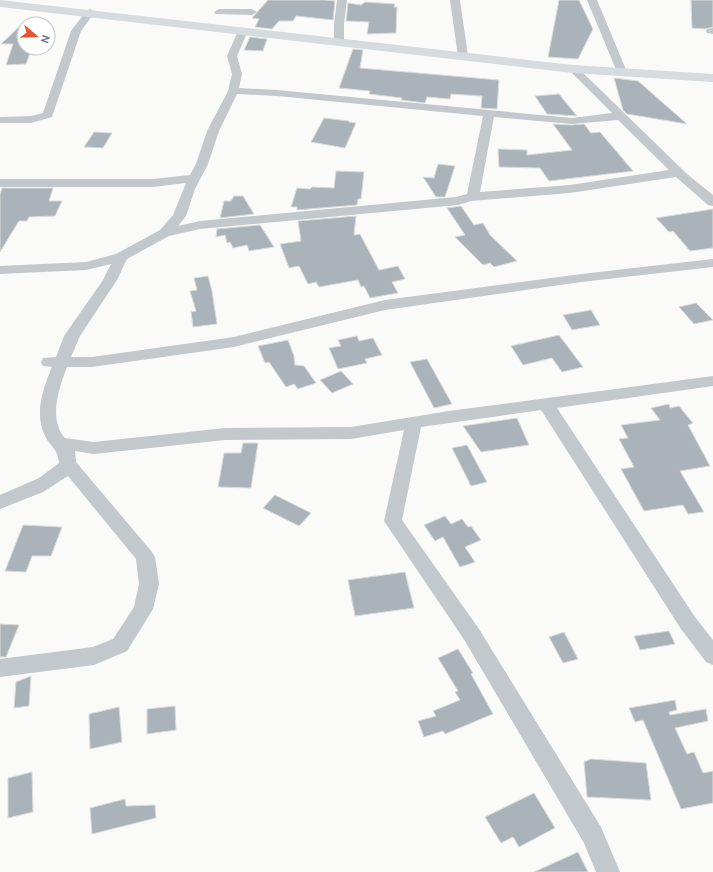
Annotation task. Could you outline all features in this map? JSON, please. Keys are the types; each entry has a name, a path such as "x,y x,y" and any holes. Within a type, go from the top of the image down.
{"street":[{"path":"217,28 221,0"},
{"path":"339,42 339,24 342,0"},
{"path":"455,0 463,56"},
{"path":"592,0 622,72"},
{"path":"0,3 90,12 573,69 713,78"},
{"path":"0,120 28,120 43,117 48,114 76,31 90,12"},
{"path":"219,12 252,12"},
{"path":"165,233 179,216 188,189 202,164 213,132 233,91 237,74 232,56 243,31"},
{"path":"573,69 679,173 713,202"},
{"path":"233,91 277,93 572,121 621,116"},
{"path":"471,197 473,196 489,114"},
{"path":"0,270 86,266 121,257 165,233 200,225 458,201 471,197 570,189 679,173"},
{"path":"0,183 153,183 194,178"},
{"path":"0,668 94,656 120,645 143,609 149,584 145,557 68,464 66,450 53,435 48,421 51,388 56,362 110,280 121,257"},
{"path":"56,362 92,362 234,342 385,305 581,278 713,263"},
{"path":"60,443 94,448 226,434 351,433 713,381"},
{"path":"546,404 688,623 713,656"},
{"path":"414,423 393,521 472,635 593,835 608,872"},
{"path":"0,502 31,490 61,474 68,464"}],"building":[{"path":"268,0 335,1 333,20 296,16 293,21 279,21 272,29 255,27 259,19 252,18"},
{"path":"559,0 579,0 593,29 578,59 548,57"},
{"path":"691,0 713,0 713,27 705,29 692,28"},
{"path":"365,2 395,4 394,7 397,7 396,33 367,34 369,22 346,21 348,3 361,5"},
{"path":"16,30 16,56 29,56 26,64 6,65 13,44 1,44"},
{"path":"250,37 267,39 263,51 244,50"},
{"path":"353,49 363,50 360,68 499,80 497,109 481,108 482,96 451,94 450,99 427,97 425,103 401,100 402,98 369,94 370,91 339,88"},
{"path":"614,78 638,81 687,124 627,114 623,110"},
{"path":"559,94 577,116 547,114 535,96"},
{"path":"324,118 356,123 345,148 311,142"},
{"path":"553,124 584,124 591,133 600,132 633,171 549,181 540,168 499,167 498,149 527,150 527,155 572,150"},
{"path":"94,132 112,133 103,148 84,147"},
{"path":"438,164 455,166 445,197 436,197 423,177 434,178"},
{"path":"336,171 364,172 361,199 358,199 357,205 297,210 297,207 291,207 297,188 334,188"},
{"path":"2,188 53,188 49,201 62,201 55,216 29,217 27,221 19,221 0,252 0,194"},
{"path":"234,196 243,196 254,214 220,218 224,201 231,201"},
{"path":"461,206 474,225 483,223 490,235 517,261 494,267 490,263 483,265 455,237 465,235 447,208"},
{"path":"713,209 713,248 690,251 673,231 669,232 656,218"},
{"path":"356,216 354,235 360,234 379,270 398,266 405,279 392,282 398,293 370,298 364,286 361,287 358,280 319,287 316,282 308,284 299,266 289,268 280,244 301,241 298,221"},
{"path":"260,225 274,247 249,251 247,245 233,248 230,242 227,243 225,235 216,237 217,229"},
{"path":"208,276 217,324 193,327 191,312 196,311 190,291 197,290 194,278"},
{"path":"696,303 713,320 694,324 679,307"},
{"path":"591,310 600,325 572,330 563,315"},
{"path":"559,335 583,367 562,372 552,358 523,365 511,346"},
{"path":"357,336 359,341 373,338 382,355 365,359 367,363 338,369 329,348 341,346 338,340"},
{"path":"288,340 294,356 295,365 304,366 316,383 298,389 294,384 286,387 269,362 265,363 258,346"},
{"path":"427,359 452,404 434,408 410,362"},
{"path":"341,371 353,384 332,393 320,380"},
{"path":"669,404 670,408 679,406 693,423 688,425 710,466 680,471 704,512 688,514 683,505 644,511 621,469 634,467 619,439 628,438 621,425 660,420 651,408"},
{"path":"517,418 529,445 481,452 463,426"},
{"path":"243,443 258,443 251,488 218,487 224,453 241,453"},
{"path":"467,445 487,482 471,486 452,448"},
{"path":"275,495 311,513 299,526 263,508"},
{"path":"445,516 451,524 462,519 468,527 471,526 481,540 465,547 475,562 460,567 443,537 435,541 424,525"},
{"path":"23,525 62,527 51,556 32,556 26,572 5,571"},
{"path":"405,572 414,608 355,616 348,580"},
{"path":"0,624 19,625 6,657 0,657"},
{"path":"669,631 675,644 640,650 634,636"},
{"path":"564,632 578,659 563,663 549,637"},
{"path":"458,649 473,673 471,674 493,714 445,734 443,731 424,737 418,721 436,716 433,711 460,700 455,692 458,691 438,658"},
{"path":"31,676 29,706 14,708 16,682"},
{"path":"675,700 677,710 669,712 670,715 706,709 708,721 675,728 687,754 694,752 703,773 713,771 713,803 681,809 643,720 635,722 629,708"},
{"path":"175,706 176,730 147,734 147,709"},
{"path":"119,707 122,742 90,749 89,714"},
{"path":"591,759 646,763 651,800 587,797 584,762"},
{"path":"32,772 33,812 8,818 8,778"},
{"path":"534,793 555,828 519,847 513,837 501,843 485,817"},
{"path":"125,799 126,806 155,805 156,818 92,834 90,808"},
{"path":"578,852 588,872 534,872"}]}
